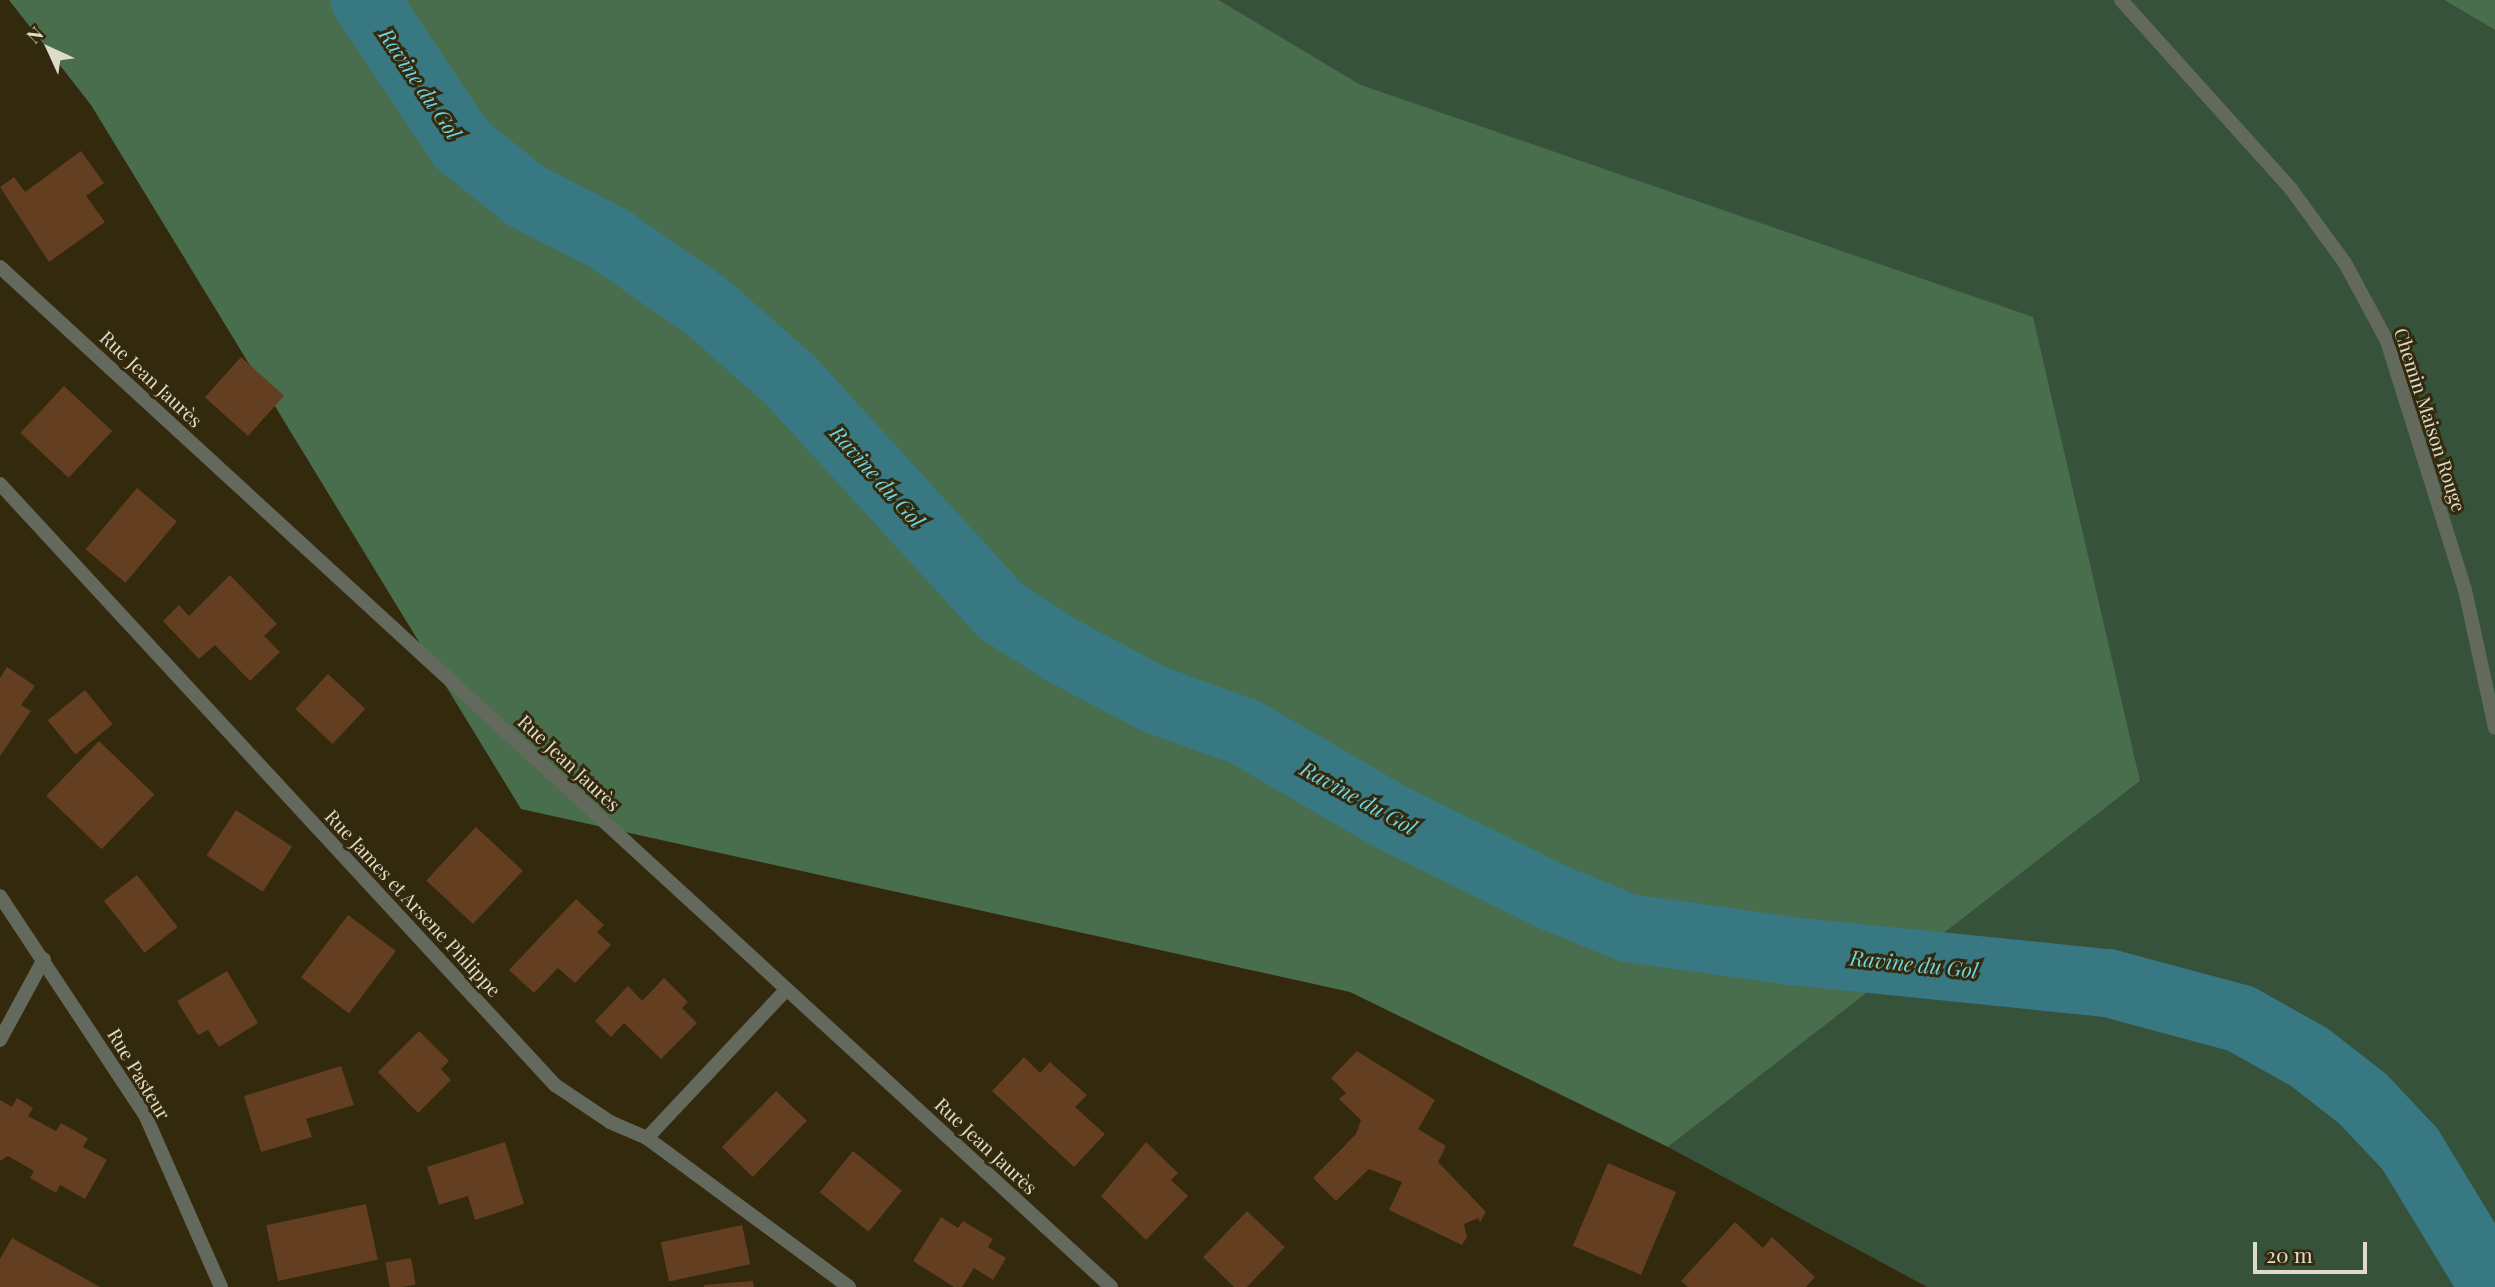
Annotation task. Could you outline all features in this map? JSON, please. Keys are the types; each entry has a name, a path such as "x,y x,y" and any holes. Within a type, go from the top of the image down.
{"street":[{"name":"Chemin Maison Rouge","path":"2121,0 2291,189 2345,263 2387,341 2465,590 2495,728"},
{"name":"Rue Jean Jaurès","path":"0,267 1111,1287"},
{"name":"Rue James et Arsene Philippe","path":"0,484 555,1085 610,1122 647,1138 849,1287"},
{"name":"Rue Pasteur","path":"0,896 146,1117 221,1287"},
{"path":"0,1040 44,959"},
{"path":"647,1138 787,989"}],"green space":[{"path":"9,0 1219,0 1361,85 2033,317 2140,781 1668,1147 1350,992 521,809 91,105"},
{"path":"1219,0 2444,0 2495,30 2495,1287 1927,1287 1668,1147 2140,781 1361,85"},
{"path":"2444,0 2495,0 2495,30"}],"building":[{"path":"81,151 104,183 86,196 105,222 49,262 0,187 14,177 25,192"},
{"path":"241,357 284,396 248,436 205,397"},
{"path":"64,386 112,431 69,478 20,433"},
{"path":"137,488 177,521 125,583 86,549"},
{"path":"230,575 277,624 264,636 280,652 250,681 215,645 199,659 163,621 179,605 189,616"},
{"path":"7,667 35,686 21,705 31,711 0,756 0,678"},
{"path":"328,674 365,709 333,744 295,709"},
{"path":"85,690 113,724 75,754 48,720"},
{"path":"99,741 154,794 102,849 46,796"},
{"path":"236,810 292,846 263,892 207,855"},
{"path":"476,827 523,871 473,924 426,880"},
{"path":"137,875 178,927 145,953 104,901"},
{"path":"576,899 604,925 597,932 611,945 575,983 558,968 534,993 509,970"},
{"path":"348,915 396,951 349,1013 301,977"},
{"path":"227,971 258,1023 219,1047 208,1030 198,1035 177,1001"},
{"path":"664,978 688,1002 682,1008 697,1023 661,1059 624,1023 611,1037 595,1021 628,986 642,1001"},
{"path":"419,1031 449,1061 441,1069 451,1080 418,1113 378,1072"},
{"path":"1357,1051 1435,1100 1418,1129 1446,1146 1438,1162 1486,1212 1480,1222 1478,1218 1464,1224 1467,1237 1462,1245 1389,1210 1402,1182 1369,1169 1336,1201 1313,1178 1356,1134 1361,1120 1339,1099 1346,1093 1331,1078"},
{"path":"1024,1057 1040,1073 1050,1062 1087,1095 1075,1107 1105,1134 1074,1167 992,1091"},
{"path":"341,1066 354,1105 306,1119 312,1137 261,1152 244,1096"},
{"path":"776,1091 807,1121 753,1177 722,1147"},
{"path":"17,1098 33,1108 28,1116 56,1131 61,1123 88,1138 83,1147 107,1160 85,1199 60,1185 56,1193 30,1178 34,1171 8,1156 0,1161 0,1100 12,1107"},
{"path":"505,1142 524,1204 475,1220 468,1196 439,1205 427,1167"},
{"path":"1146,1142 1178,1173 1171,1180 1188,1196 1146,1240 1101,1196"},
{"path":"853,1151 902,1191 869,1232 820,1192"},
{"path":"1608,1163 1676,1192 1641,1275 1573,1246"},
{"path":"366,1204 378,1260 278,1281 266,1225"},
{"path":"1247,1211 1285,1247 1247,1287 1234,1287 1203,1257"},
{"path":"941,1217 958,1228 963,1221 993,1239 988,1247 1006,1258 993,1280 974,1268 962,1287 954,1287 913,1261"},
{"path":"1735,1222 1763,1248 1772,1237 1815,1277 1806,1287 1688,1287 1681,1281"},
{"path":"742,1225 750,1264 669,1281 661,1242"},
{"path":"12,1238 100,1287 0,1287 0,1259"},
{"path":"411,1258 416,1285 390,1287 385,1263"},
{"path":"753,1281 754,1287 704,1287 704,1285"}],"waterway":[{"name":"Ravine du Gol","path":"365,0 461,144 526,196 608,238 706,306 789,379 1001,611 1063,651 1156,700 1245,732 1393,818 1550,896 1628,928 1791,951 2108,983 2241,1019 2309,1057 2363,1099 2410,1149 2494,1287"}]}
